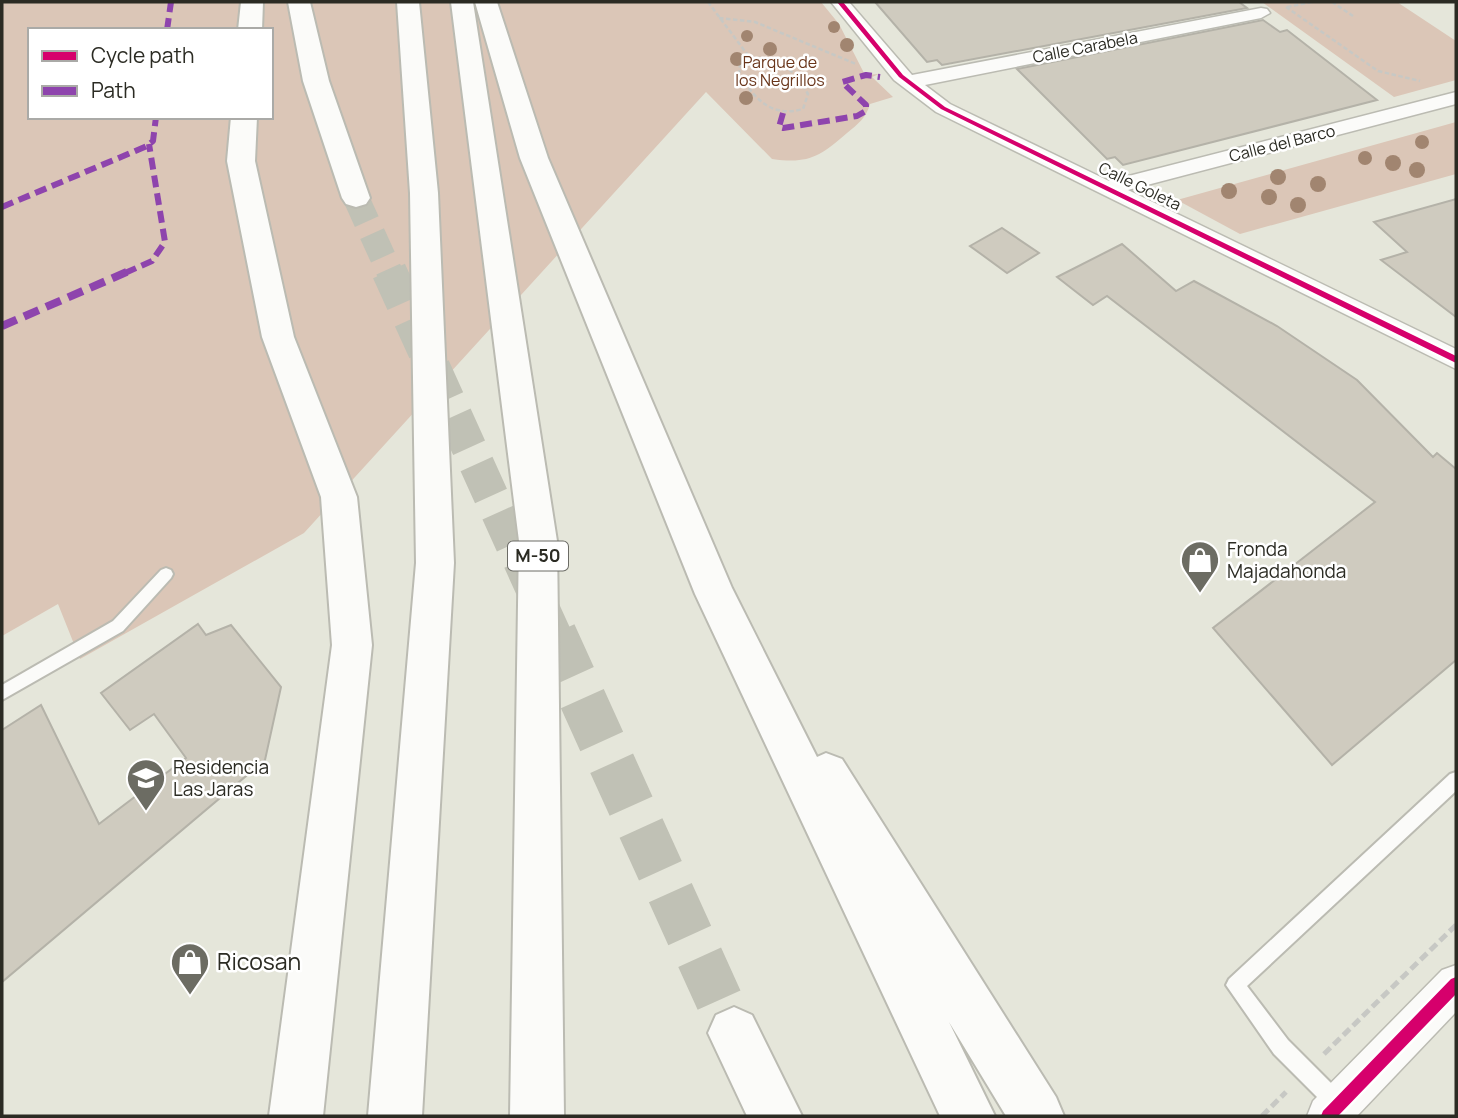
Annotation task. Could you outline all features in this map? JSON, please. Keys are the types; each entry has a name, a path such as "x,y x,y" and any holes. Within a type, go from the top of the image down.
{"highway":[{"path":"250,28 252,2"},
{"path":"299,2 316,81 356,198"},
{"path":"395,1116 435,564 424,193 408,2"},
{"name":"M-50","path":"462,2 538,541 537,1116"},
{"path":"486,2 534,158 715,594 968,1116"},
{"path":"244,119 242,161 278,337 339,497 352,645 296,1116"},
{"path":"715,594 1037,1116"},
{"path":"734,1032 775,1116"}],"street":[{"name":"Calle Goleta","path":"840,2 908,82 943,108 1456,360"},
{"name":"Calle Carabela","path":"908,82 1270,10"},
{"name":"Calle del Barco","path":"1108,188 1456,99"},
{"path":"1334,1111 1456,984"}],"lane":[{"path":"2,693 118,626 166,574"},
{"path":"1334,1111 1306,1071 1281,1047 1235,985 1456,780"}],"path":[{"path":"708,2 750,58"},
{"path":"1279,2 1378,71 1424,83"},
{"path":"1270,10 1312,2"},
{"path":"1332,2 1353,16"},
{"path":"719,18 785,31 837,59"},
{"path":"769,57 790,65 808,94 803,108 794,112 770,111 758,100 739,74 740,65 750,58 769,57"},
{"path":"1262,1116 1456,925"}],"green space":[{"name":"Parque de los Negrillos","path":"2,2 821,2 839,24 865,75 879,74 872,77 893,97 870,104 858,124 821,153 805,159 772,159 706,92 304,533 80,659 58,604 2,636"},
{"path":"1262,2 1397,2 1456,41 1456,80 1394,97"},
{"path":"1456,122 1456,174 1240,234 1177,200"}],"building":[{"path":"875,2 1239,2 1247,8 942,65 937,60 927,62"},
{"path":"1263,20 1280,32 1287,30 1377,100 1123,165 1115,157 1107,159 1017,69"},
{"path":"1456,199 1456,317 1381,260 1407,252 1374,222"},
{"path":"1002,228 1039,253 1007,273 970,246"},
{"path":"1122,244 1176,291 1194,281 1277,326 1357,380 1433,457 1437,453 1456,469 1456,660 1332,765 1213,628 1375,502 1107,296 1093,305 1057,277"},
{"path":"198,624 206,635 231,625 281,687 265,760 2,982 2,730 41,705 99,824 186,758 154,714 130,730 101,693"}],"tunnel":[{"path":"356,198 390,273"},
{"path":"389,271 554,635"},
{"path":"553,634 734,1033"}],"marked path":[{"path":"167,28 171,2"},
{"path":"783,113 779,127 783,128 857,116 866,111 866,105 842,82 866,75 880,77"},
{"path":"2,207 147,146 153,141 156,119"},
{"path":"2,326 152,261 161,252 165,242 149,144"}],"cycle path":[{"path":"840,2 901,76 943,108 1456,360"},
{"path":"1328,1116 1456,984"}],"place":[{"name":"Fronda Majadahonda","path":"1200,594"},
{"name":"Residencia Las Jaras","path":"146,812"},
{"name":"Ricosan","path":"190,996"}]}
